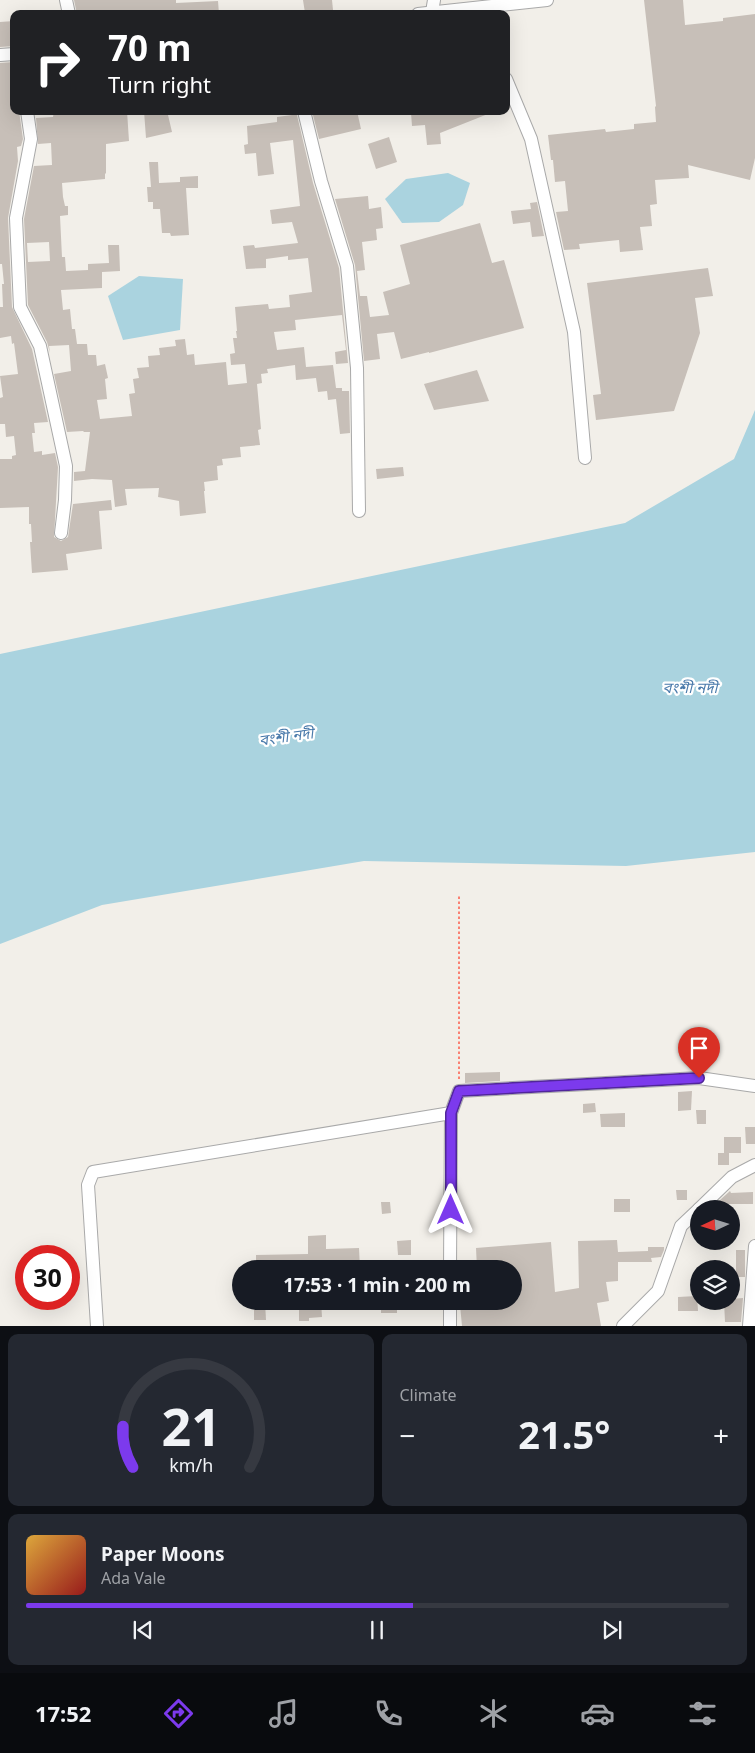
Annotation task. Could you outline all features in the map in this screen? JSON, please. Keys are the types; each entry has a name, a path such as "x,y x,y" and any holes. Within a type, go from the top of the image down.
{"street":[{"path":"477,10 547,0"},
{"path":"433,6 463,10"},
{"path":"510,89 531,139 574,332 585,458"},
{"path":"28,115 31,139 16,218 20,307 40,346 66,466 65,500 61,533"},
{"path":"305,115 321,181 346,266 357,368 360,511"},
{"path":"450,1260 451,1113 459,1091 699,1078 755,1086"},
{"path":"97,1326 88,1185 93,1172 451,1113"},
{"path":"708,1200 732,1177 755,1165"},
{"path":"623,1326 658,1291 681,1226 690,1218"},
{"path":"749,1326 755,1246"},
{"path":"450,1310 450,1326"}],"path":[{"path":"459,894 459,1091"}],"water":[{"path":"448,173 470,183 463,205 439,222 402,223 385,199 406,179"},
{"path":"139,276 183,279 180,330 123,340 108,296"},
{"name":"বংশী নদী","path":"755,410 755,852 626,866 364,861 102,905 0,944 0,654 625,523 734,459"}],"building":[{"path":"74,0 176,0 176,3 218,1 219,10 76,10"},
{"path":"303,0 332,0 333,10 305,10"},
{"path":"644,0 683,0 685,25 723,21 723,18 755,14 755,158 750,180 688,165 689,178 655,180 657,204 650,205 652,226 640,227 643,250 620,252 619,240 579,244 580,249 564,250 556,212 568,211 565,181 555,182 548,135 605,129 606,132 634,129 634,124 656,122 656,106"},
{"path":"10,21 10,46 0,47 0,22"},
{"path":"10,62 10,115 20,115 23,139 21,146 17,147 18,161 8,218 12,307 32,349 48,422 34,423 35,433 32,433 34,452 42,451 42,455 55,453 58,467 54,537 61,541 68,537 73,504 111,500 112,510 99,511 102,549 66,554 68,570 32,573 29,507 0,508 0,459 12,459 12,456 16,455 14,436 6,437 5,424 0,424 0,398 3,397 0,376 18,374 14,343 12,344 11,336 0,338 0,307 3,307 2,284 4,284 2,264 0,264 0,63"},
{"path":"53,115 127,115 129,141 106,144 105,179 62,183 65,206 68,206 68,215 60,216 62,257 65,257 66,271 88,270 88,264 109,263 108,245 119,245 120,271 102,272 102,288 61,290 63,310 70,309 72,329 75,329 77,344 87,344 88,355 96,355 97,366 105,364 108,378 105,379 107,399 97,400 100,419 132,416 129,394 135,393 133,379 139,378 137,368 149,367 148,356 160,355 159,348 176,346 175,340 185,339 187,355 194,354 195,365 226,362 228,385 247,383 245,364 231,365 230,354 235,353 233,338 237,338 235,307 268,304 269,309 290,307 289,295 312,292 308,258 288,260 288,256 266,259 266,268 246,269 243,246 254,245 255,248 298,243 292,222 272,224 270,210 300,206 293,140 270,143 274,174 258,176 256,153 245,154 244,145 248,144 247,126 277,122 277,117 297,115 313,183 339,268 348,363 336,364 335,352 346,350 342,315 295,320 296,330 274,332 277,350 304,347 306,367 333,365 336,388 342,388 342,391 349,391 350,433 340,434 336,399 328,400 327,391 318,392 316,378 296,380 295,365 267,369 268,373 261,374 262,383 257,384 261,429 258,430 260,445 240,447 241,457 222,459 223,465 217,466 218,480 204,482 206,513 180,516 179,501 158,497 159,488 125,489 127,505 115,507 112,480 92,479 74,481 74,472 85,471 90,432 67,432 54,374 71,371 69,345 49,346 50,353 47,342 28,305 24,219 34,166 52,165 51,143 38,144 36,118 53,117","holes":["49,242 50,261 28,262 27,243"]},
{"path":"144,115 168,115 172,132 146,138"},
{"path":"313,115 358,115 361,129 319,139"},
{"path":"411,115 485,115 440,133 441,144 427,145 425,125 412,126"},
{"path":"389,137 397,162 376,169 368,144"},
{"path":"149,162 158,162 159,183 180,182 180,177 198,176 198,188 186,188 189,235 171,236 170,233 162,233 160,209 153,209 153,202 148,202 147,187 151,187"},
{"path":"368,196 369,209 381,207 383,228 376,229 377,240 362,242 365,270 357,271 360,296 367,296 370,317 389,315 383,292 410,284 400,245 480,223 492,263 504,260 524,328 401,359 394,332 377,334 380,359 364,361 355,265 335,199"},
{"path":"537,202 544,236 532,237 530,222 513,224 511,211 531,209 530,203"},
{"path":"708,268 713,296 695,298 700,333 674,411 596,420 593,395 601,394 587,283"},
{"path":"477,370 489,401 434,410 424,384"},
{"path":"403,467 404,476 377,479 376,469"},
{"path":"500,1072 500,1081 465,1083 465,1073"},
{"path":"692,1091 691,1110 678,1111 678,1092"},
{"path":"595,1103 596,1112 583,1113 583,1104"},
{"path":"696,1110 706,1110 706,1124 697,1124"},
{"path":"625,1113 625,1127 601,1127 600,1114"},
{"path":"745,1127 755,1127 755,1144 746,1144"},
{"path":"724,1137 741,1137 741,1153 729,1153 729,1165 718,1165 718,1153 724,1153"},
{"path":"676,1190 687,1190 687,1200 677,1200"},
{"path":"730,1191 731,1193 753,1192 753,1204 740,1204 740,1200 720,1200"},
{"path":"614,1199 630,1199 630,1212 614,1212"},
{"path":"381,1202 390,1202 391,1213 382,1214"},
{"path":"326,1235 326,1249 359,1248 360,1260 256,1260 256,1255 308,1254 308,1236"},
{"path":"411,1240 411,1255 398,1255 397,1241"},
{"path":"617,1240 618,1252 648,1251 648,1247 664,1247 664,1250 661,1257 651,1258 652,1262 618,1262 618,1281 606,1282 609,1301 597,1303 601,1326 462,1326 460,1310 522,1310 522,1260 477,1260 476,1248 551,1242 555,1292 579,1288 578,1241"},
{"path":"736,1250 745,1250 745,1277 740,1277 740,1260 736,1260"},
{"path":"690,1296 690,1310 698,1311 678,1311 678,1297"},
{"path":"740,1298 743,1298 741,1322 725,1322 724,1310 740,1310"},
{"path":"254,1310 265,1310 266,1320 254,1320"},
{"path":"299,1310 322,1310 322,1317 309,1318 309,1321 299,1321"},
{"path":"381,1310 397,1310 397,1313 381,1313"}],"route":[{"path":"451,1210 451,1113 459,1091 699,1078"}]}
